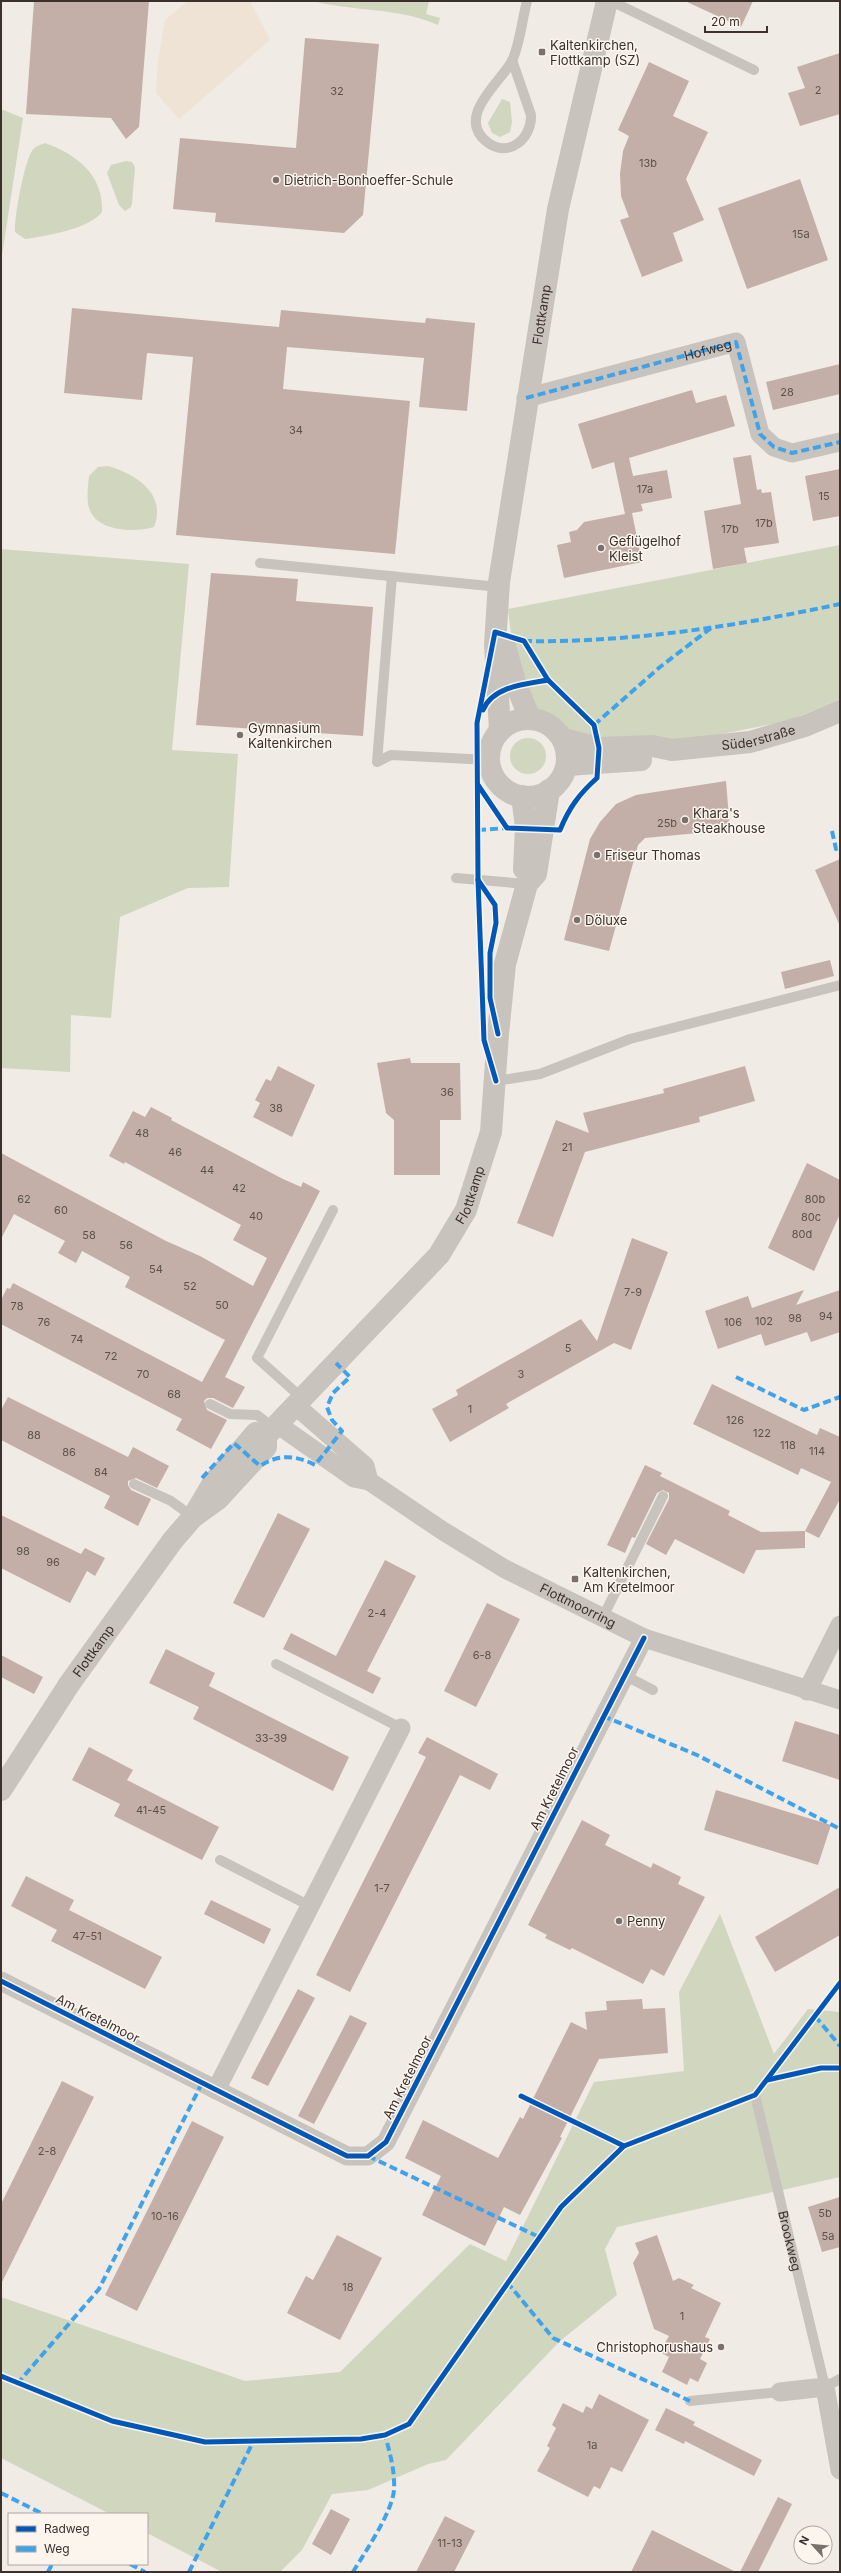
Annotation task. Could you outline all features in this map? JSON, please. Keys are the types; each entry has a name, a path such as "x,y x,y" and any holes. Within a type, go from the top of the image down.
{"street":[{"name":"Flottkamp","path":"489,760 492,744 500,730 495,632 499,587 526,398 558,209 608,1"},
{"name":"Hofweg","path":"526,398 736,342 760,434 774,447 792,453 840,442"},
{"path":"495,632 508,650 515,682 530,719"},
{"name":"Süderstraße","path":"563,739 599,748 652,746 672,750 750,742 805,726 840,711"},
{"path":"489,760 492,773 499,784 509,792 522,796 541,795 549,790 561,779 567,764 566,747 563,739 549,725 530,719 514,721 500,730"},
{"name":"Süderstraße","path":"567,764 653,759 672,750"},
{"name":"Flottkamp","path":"1,1790 70,1683 173,1540 193,1516 213,1483 256,1433 272,1429 439,1255 466,1210 492,1132 498,1034 505,964 527,884 536,874 549,790"},
{"name":"Flottkamp","path":"522,796 526,827 524,872 527,884"},
{"path":"299,1401 365,1466 369,1481"},
{"name":"Flottmoorring","path":"272,1429 354,1478 369,1481 443,1531 505,1569 644,1638 807,1691 840,1700"},
{"path":"807,1691 840,1625"},
{"name":"Am Kretelmoor","path":"1,1981 347,2156 368,2156 386,2142 644,1638"},
{"path":"216,2090 401,1728"},
{"path":"780,2392 833,2383"},
{"name":"Brookweg","path":"833,2383 840,2470"}],"lane":[{"path":"512,60 531,115 532,124 529,132 517,144 500,148 483,139 476,121 477,112 512,60 526,1"},
{"path":"611,1 754,70"},
{"path":"260,563 499,587"},
{"path":"392,576 377,762 392,755 489,760"},
{"path":"456,878 527,884"},
{"path":"496,1081 540,1074 630,1039 840,985"},
{"path":"299,1401 257,1358 334,1210"},
{"path":"210,1404 230,1414 257,1415 272,1429"},
{"path":"134,1484 171,1501 193,1516"},
{"path":"602,1617 663,1496"},
{"path":"276,1664 401,1728"},
{"path":"624,1675 653,1690"},
{"path":"220,1860 310,1906"},
{"name":"Brookweg","path":"755,2095 833,2383"},
{"path":"690,2401 780,2392"}],"green space":[{"path":"313,1 429,1 426,14 440,18 438,25 408,15 345,7"},
{"path":"502,99 510,102 512,122 510,132 500,137 492,133 488,123"},
{"path":"1,109 23,118 1,262"},
{"path":"45,143 67,153 86,168 98,187 102,212 96,218 87,223 66,231 25,239 15,232 20,191 29,157 33,149"},
{"path":"126,161 132,162 135,167 132,203 131,207 125,211 119,205 107,173 111,165"},
{"path":"108,466 129,474 146,487 153,495 157,515 154,527 136,530 115,528 97,520 91,513 88,504 89,476 98,467"},
{"path":"840,545 840,699 788,721 690,740 609,740 571,735 557,721 539,711 527,693 513,650 508,609"},
{"path":"1,549 189,564 172,750 238,754 229,887 188,888 120,917 111,1018 71,1015 70,1072 1,1068"},
{"path":"532,738 541,743 545,749 545,763 541,769 532,774 524,774 515,769 511,763 510,752 515,743 521,739"},
{"path":"720,1914 774,2054 808,2009 840,2012 840,2177 617,2227 605,2249 617,2295 560,2341 446,2460 428,2464 368,2490 332,2494 302,2550 280,2572 222,2572 148,2534 148,2513 108,2513 1,2458 1,2297 245,2381 340,2372 470,2244 506,2261 594,2082 684,2071 679,1992"}],"shaded area":[{"path":"188,1 250,1 270,40 179,119 156,93 158,61 165,20"}],"building":[{"path":"34,1 149,1 139,127 126,139 111,118 26,114"},
{"path":"685,1 753,1 741,27"},
{"path":"305,38 379,44 363,215 344,233 215,222 216,213 173,209 180,138 296,148"},
{"path":"840,53 840,114 800,126 788,93 805,88 797,67"},
{"path":"649,62 689,81 673,116 708,132 686,179 704,220 673,233 683,261 642,277 620,220 629,217 621,196 620,174 623,151 629,136 618,130"},
{"path":"800,179 828,260 747,289 718,208"},
{"path":"72,308 279,327 281,310 425,323 426,318 475,323 467,411 419,407 424,358 287,347 283,389 410,401 395,554 176,535 193,357 147,353 142,400 64,393"},
{"path":"840,364 840,394 773,410 766,382"},
{"path":"692,390 696,403 726,395 735,426 629,458 633,476 667,470 672,498 641,504 643,511 632,513 642,562 564,578 557,545 571,542 569,532 577,530 584,522 625,514 614,462 592,469 578,424"},
{"path":"751,455 757,490 761,489 762,493 771,492 779,543 744,548 747,563 713,569 704,511 741,504 733,458"},
{"path":"840,469 840,516 813,521 805,476"},
{"path":"211,573 298,579 296,601 373,607 363,736 196,725"},
{"path":"726,781 730,830 645,838 638,845 609,951 564,940 590,839 600,822 616,804 636,795"},
{"path":"840,859 840,926 815,870"},
{"path":"830,960 834,976 785,989 781,972"},
{"path":"410,1058 411,1063 460,1063 461,1120 440,1120 440,1175 394,1175 394,1120 386,1113 377,1063"},
{"path":"278,1066 315,1085 292,1137 253,1117 260,1103 255,1100 266,1079 271,1081"},
{"path":"745,1066 755,1101 699,1117 700,1122 585,1152 553,1237 517,1223 556,1120 589,1133 583,1113 664,1093 663,1089"},
{"path":"151,1107 172,1118 171,1120 283,1179 301,1187 303,1182 320,1191 225,1377 245,1387 233,1408 213,1398 207,1398 204,1401 207,1410 227,1420 211,1449 176,1430 182,1419 1,1324 1,1300 7,1288 10,1289 13,1283 202,1382 225,1340 125,1287 130,1277 82,1251 76,1263 58,1253 65,1241 14,1214 1,1239 1,1153 166,1241 200,1256 253,1286 267,1258 233,1240 241,1225 125,1162 124,1164 109,1156 133,1111 145,1117"},
{"path":"807,1163 840,1180 840,1214 814,1271 768,1248"},
{"path":"632,1238 668,1252 631,1350 614,1343 506,1404 509,1408 450,1442 432,1409 458,1395 456,1390 581,1319 597,1341"},
{"path":"804,1290 796,1305 840,1290 840,1332 811,1342 807,1332 765,1346 761,1334 718,1349 705,1311 748,1296 752,1308"},
{"path":"712,1384 817,1435 820,1428 840,1437 840,1499 819,1538 805,1531 831,1482 801,1468 798,1475 693,1424"},
{"path":"8,1397 128,1457 133,1447 169,1466 157,1488 136,1478 128,1481 128,1485 131,1490 151,1499 138,1526 104,1508 110,1496 1,1440 1,1410"},
{"path":"645,1465 662,1473 660,1476 730,1511 728,1515 761,1532 805,1531 805,1548 756,1550 744,1574 675,1539 666,1555 646,1544 669,1499 669,1493 663,1490 657,1493 635,1538 632,1537 625,1553 607,1545"},
{"path":"278,1513 310,1529 264,1618 233,1603"},
{"path":"1,1515 81,1554 85,1548 105,1558 95,1576 87,1571 70,1603 1,1568"},
{"path":"385,1560 416,1576 367,1671 381,1678 373,1694 283,1649 291,1633 336,1656"},
{"path":"487,1603 520,1619 476,1707 444,1691"},
{"path":"166,1649 215,1673 209,1686 349,1757 333,1791 193,1719 199,1707 149,1683"},
{"path":"1,1655 43,1677 34,1694 1,1677"},
{"path":"795,1721 840,1735 840,1780 782,1761"},
{"path":"427,1737 498,1774 490,1790 460,1775 350,1992 316,1975 426,1757 418,1753"},
{"path":"89,1747 133,1770 127,1780 219,1827 202,1860 114,1816 120,1804 72,1780"},
{"path":"716,1790 831,1825 818,1865 704,1830"},
{"path":"582,1820 610,1835 605,1845 651,1868 653,1863 681,1877 678,1884 705,1897 664,1976 651,1969 643,1984 572,1948 570,1950 545,1938 547,1935 528,1925"},
{"path":"26,1876 74,1900 69,1910 162,1957 145,1989 51,1941 57,1930 11,1906"},
{"path":"840,1887 840,1935 775,1972 755,1937"},
{"path":"211,1900 271,1929 264,1944 204,1914"},
{"path":"298,1989 315,1998 268,2086 251,2078"},
{"path":"642,1999 643,2009 665,2008 668,2053 599,2059 560,2137 562,2138 520,2215 504,2207 485,2246 422,2215 441,2176 405,2158 423,2120 498,2158 520,2117 523,2119 571,2022 587,2030 585,2012 607,2010 606,2001"},
{"path":"350,2015 367,2023 314,2124 298,2116"},
{"path":"62,2081 94,2097 1,2284 1,2204"},
{"path":"192,2121 224,2137 137,2311 105,2295"},
{"path":"840,2197 840,2247 822,2252 808,2207"},
{"path":"337,2235 382,2258 340,2340 287,2313 306,2276 313,2280"},
{"path":"657,2235 673,2281 679,2278 694,2285 691,2288 721,2303 705,2337 710,2339 700,2359 707,2363 698,2382 690,2378 687,2385 662,2372 669,2357 660,2352 669,2336 654,2329 633,2263 639,2253 635,2243"},
{"path":"599,2394 649,2420 622,2472 611,2467 600,2489 594,2486 588,2497 537,2471 550,2448 547,2446 556,2428 552,2425 563,2403 583,2413 586,2406 592,2409"},
{"path":"666,2408 695,2422 693,2425 762,2460 754,2476 685,2441 684,2444 655,2430"},
{"path":"778,2497 792,2504 758,2572 740,2572"},
{"path":"331,2509 350,2519 331,2555 312,2544"},
{"path":"445,2516 475,2531 454,2572 416,2572"},
{"path":"652,2530 736,2572 631,2572"}],"marked path":[{"path":"526,398 736,342 760,434 774,447 792,453 840,442"},
{"path":"524,641 603,639 683,632 840,604"},
{"path":"594,725 660,667 711,628"},
{"path":"478,830 507,828"},
{"path":"832,831 836,849 840,847"},
{"path":"202,1478 234,1443 260,1466 274,1459 287,1457 301,1459 315,1465 342,1431 332,1420 327,1407 333,1393 350,1377 336,1363"},
{"path":"736,1377 804,1410 840,1397"},
{"path":"603,1716 697,1755 840,1829"},
{"path":"815,2016 840,2046"},
{"path":"17,2384 99,2289 202,2083"},
{"path":"368,2156 539,2237"},
{"path":"507,2282 553,2338 690,2401"},
{"path":"353,2572 383,2521 392,2499 394,2490 394,2476 385,2435"},
{"path":"189,2572 253,2442"},
{"path":"1,2493 41,2513"},
{"path":"48,2572 52,2565"},
{"path":"132,2565 145,2572"}],"cycle path":[{"path":"496,1081 484,1040 478,880 477,723 495,632 524,641 548,680"},
{"path":"478,785 507,828 560,830 575,802 597,778 599,748 594,725 548,680 520,685 502,691 494,696 483,710"},
{"path":"478,880 495,905 496,923 490,953 490,998 498,1034"},
{"path":"1,1981 347,2156 368,2156 386,2142 644,1638"},
{"path":"1,2376 112,2421 205,2442 361,2439 385,2435 409,2424 561,2207 624,2146 755,2095 840,1983"},
{"path":"767,2080 821,2068 840,2068"},
{"path":"521,2096 624,2146"}],"place":[{"name":"Kaltenkirchen, Flottkamp (SZ)","path":"542,52"},
{"name":"Dietrich-Bonhoeffer-Schule","path":"276,180"},
{"name":"Geflügelhof Kleist","path":"601,548"},
{"name":"Gymnasium Kaltenkirchen","path":"240,735"},
{"name":"Khara's Steakhouse","path":"685,820"},
{"name":"Friseur Thomas","path":"597,855"},
{"name":"Döluxe","path":"577,920"},
{"name":"Kaltenkirchen, Am Kretelmoor","path":"575,1579"},
{"name":"Penny","path":"619,1921"},
{"name":"Christophorushaus","path":"721,2347"}]}
